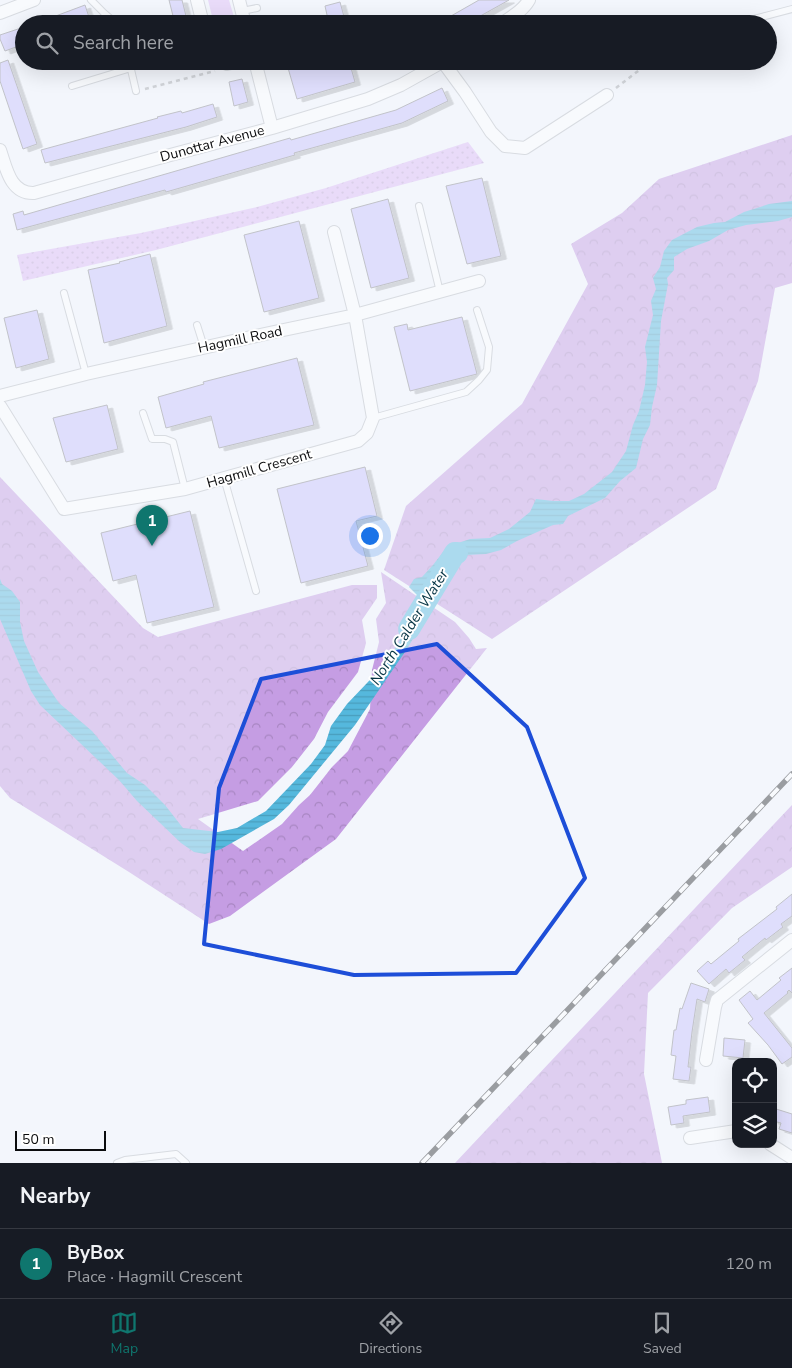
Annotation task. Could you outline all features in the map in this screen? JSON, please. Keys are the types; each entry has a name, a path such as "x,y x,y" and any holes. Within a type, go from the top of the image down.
{"street":[{"path":"0,13 34,0"},
{"path":"197,0 201,15"},
{"path":"515,15 529,0"},
{"path":"256,70 272,128"},
{"name":"Dunottar Avenue","path":"0,150 10,180 21,190 27,193 34,193 272,128 368,99 401,86 430,70"},
{"name":"Dunottar Avenue","path":"450,70 491,132 505,146 525,148 606,94"},
{"path":"334,232 356,315 373,418"},
{"name":"Hagmill Road","path":"0,396 204,347 356,315 479,281"},
{"name":"Hagmill Crescent","path":"1,411 64,509 185,489 358,441 367,433 373,418"},
{"path":"706,1060 715,1006 718,1000 792,940"},
{"path":"690,1138 732,1132"},
{"path":"776,1148 792,1158"}],"lane":[{"path":"91,0 107,15"},
{"path":"242,12 257,8"},
{"path":"769,15 792,9"},
{"path":"72,86 116,70"},
{"path":"131,70 136,91"},
{"path":"419,206 440,292"},
{"path":"64,292 86,374"},
{"path":"373,418 466,392 479,380 487,370 489,347 477,310"},
{"path":"197,325 204,347"},
{"path":"143,413 152,439 165,439 173,442 185,489"},
{"path":"224,478 256,591"},
{"path":"117,1163 126,1160 176,1154 186,1163"}],"path":[{"path":"136,91 205,70"},
{"path":"606,94 639,70"}],"highlighted area":[{"path":"437,644 527,727 585,878 516,973 354,975 204,944 219,788 261,679"}],"shaded area":[{"path":"208,0 229,0 233,15 212,15"},
{"path":"468,142 484,163 156,250 23,281 17,255 141,233 257,207 326,188"}],"green space":[{"path":"792,135 792,283 775,288 758,381 716,489 492,639 384,570 406,506 522,404 588,284 571,244 622,213 659,179"},
{"path":"0,477 143,628 158,637 352,585 377,585 377,598 362,620 366,643 358,672 328,712 314,739 292,767 258,801 198,819 243,851 282,824 310,795 332,767 348,751 370,709 372,670 379,642 376,619 386,603 381,572 455,622 476,649 487,648 336,839 230,916 209,924 10,798 0,786"},
{"path":"792,805 792,867 732,908 648,993 644,1074 662,1163 455,1163"}],"water":[{"path":"792,201 792,217 728,230 674,257 674,270 667,278 668,284 661,321 657,385 650,425 643,439 636,468 620,481 605,498 568,516 563,524 553,525 501,550 486,554 466,555 451,570 431,585 426,590 424,620 407,649 355,725 289,805 274,819 221,849 205,854 194,852 181,843 137,801 119,780 40,705 31,691 0,619 0,579 2,584 12,591 20,602 20,622 24,641 38,672 59,703 92,731 127,773 145,785 165,805 183,828 218,832 237,828 266,811 311,764 325,745 331,726 347,704 387,662 416,608 417,595 409,587 414,579 422,577 443,552 455,544 470,539 490,538 509,529 530,512 536,499 569,501 584,494 612,472 626,451 639,411 645,385 647,362 645,347 653,315 651,301 656,289 653,278 660,267 664,251 672,240 697,227 725,222 744,212 769,204"}],"building":[{"path":"169,0 182,0 186,15 173,15"},
{"path":"479,0 509,0 482,15 453,15"},
{"path":"340,2 344,15 327,15 325,6"},
{"path":"85,5 88,15 58,15"},
{"path":"15,30 15,47 5,51 0,35"},
{"path":"8,60 37,144 23,149 0,81 0,63"},
{"path":"289,70 352,70 355,82 297,99"},
{"path":"242,79 248,102 234,106 229,82"},
{"path":"442,88 448,101 402,123 294,153 295,155 166,192 165,190 17,230 13,214 23,211 24,215 290,138 291,140 396,110"},
{"path":"213,104 217,117 186,127 45,163 41,150 157,117 181,111 182,113"},
{"path":"482,178 501,256 467,264 446,186"},
{"path":"388,199 409,278 371,288 351,209"},
{"path":"299,221 319,298 264,312 244,235"},
{"path":"150,254 167,326 104,343 88,270"},
{"path":"37,310 49,359 16,368 4,318"},
{"path":"462,317 477,374 410,391 394,327 407,324 408,330"},
{"path":"297,358 314,425 219,448 211,416 166,428 158,397 204,384 203,382"},
{"path":"107,405 118,449 66,462 53,418"},
{"path":"365,467 377,516 356,521 368,566 301,583 277,489"},
{"path":"190,511 214,607 147,623 136,575 113,581 101,533"},
{"path":"792,894 792,916 781,924 783,927 766,940 765,938 742,957 745,960 729,973 726,969 709,984 697,971 708,961 711,964 739,941 738,939 777,909 776,907"},
{"path":"792,968 792,993 789,990 788,993 764,1013 792,1048 792,1057 782,1064 748,1023 753,1019 739,1000 750,991 757,1000"},
{"path":"691,983 709,989 705,1002 697,999 688,1067 691,1067 689,1081 673,1079 676,1056 671,1055 674,1030 676,1030 680,1008 682,1009"},
{"path":"724,1038 745,1040 743,1058 723,1056"},
{"path":"708,1097 710,1112 683,1116 684,1123 671,1125 668,1107 686,1104 686,1100"},
{"path":"777,1109 792,1114 792,1133 779,1129 781,1123 777,1122"}],"waterway":[{"name":"North Calder Water","path":"409,629 455,553 457,553"}],"railway":[{"path":"422,1163 792,774"}],"place":[{"name":"ByBox","path":"152,546"}]}
